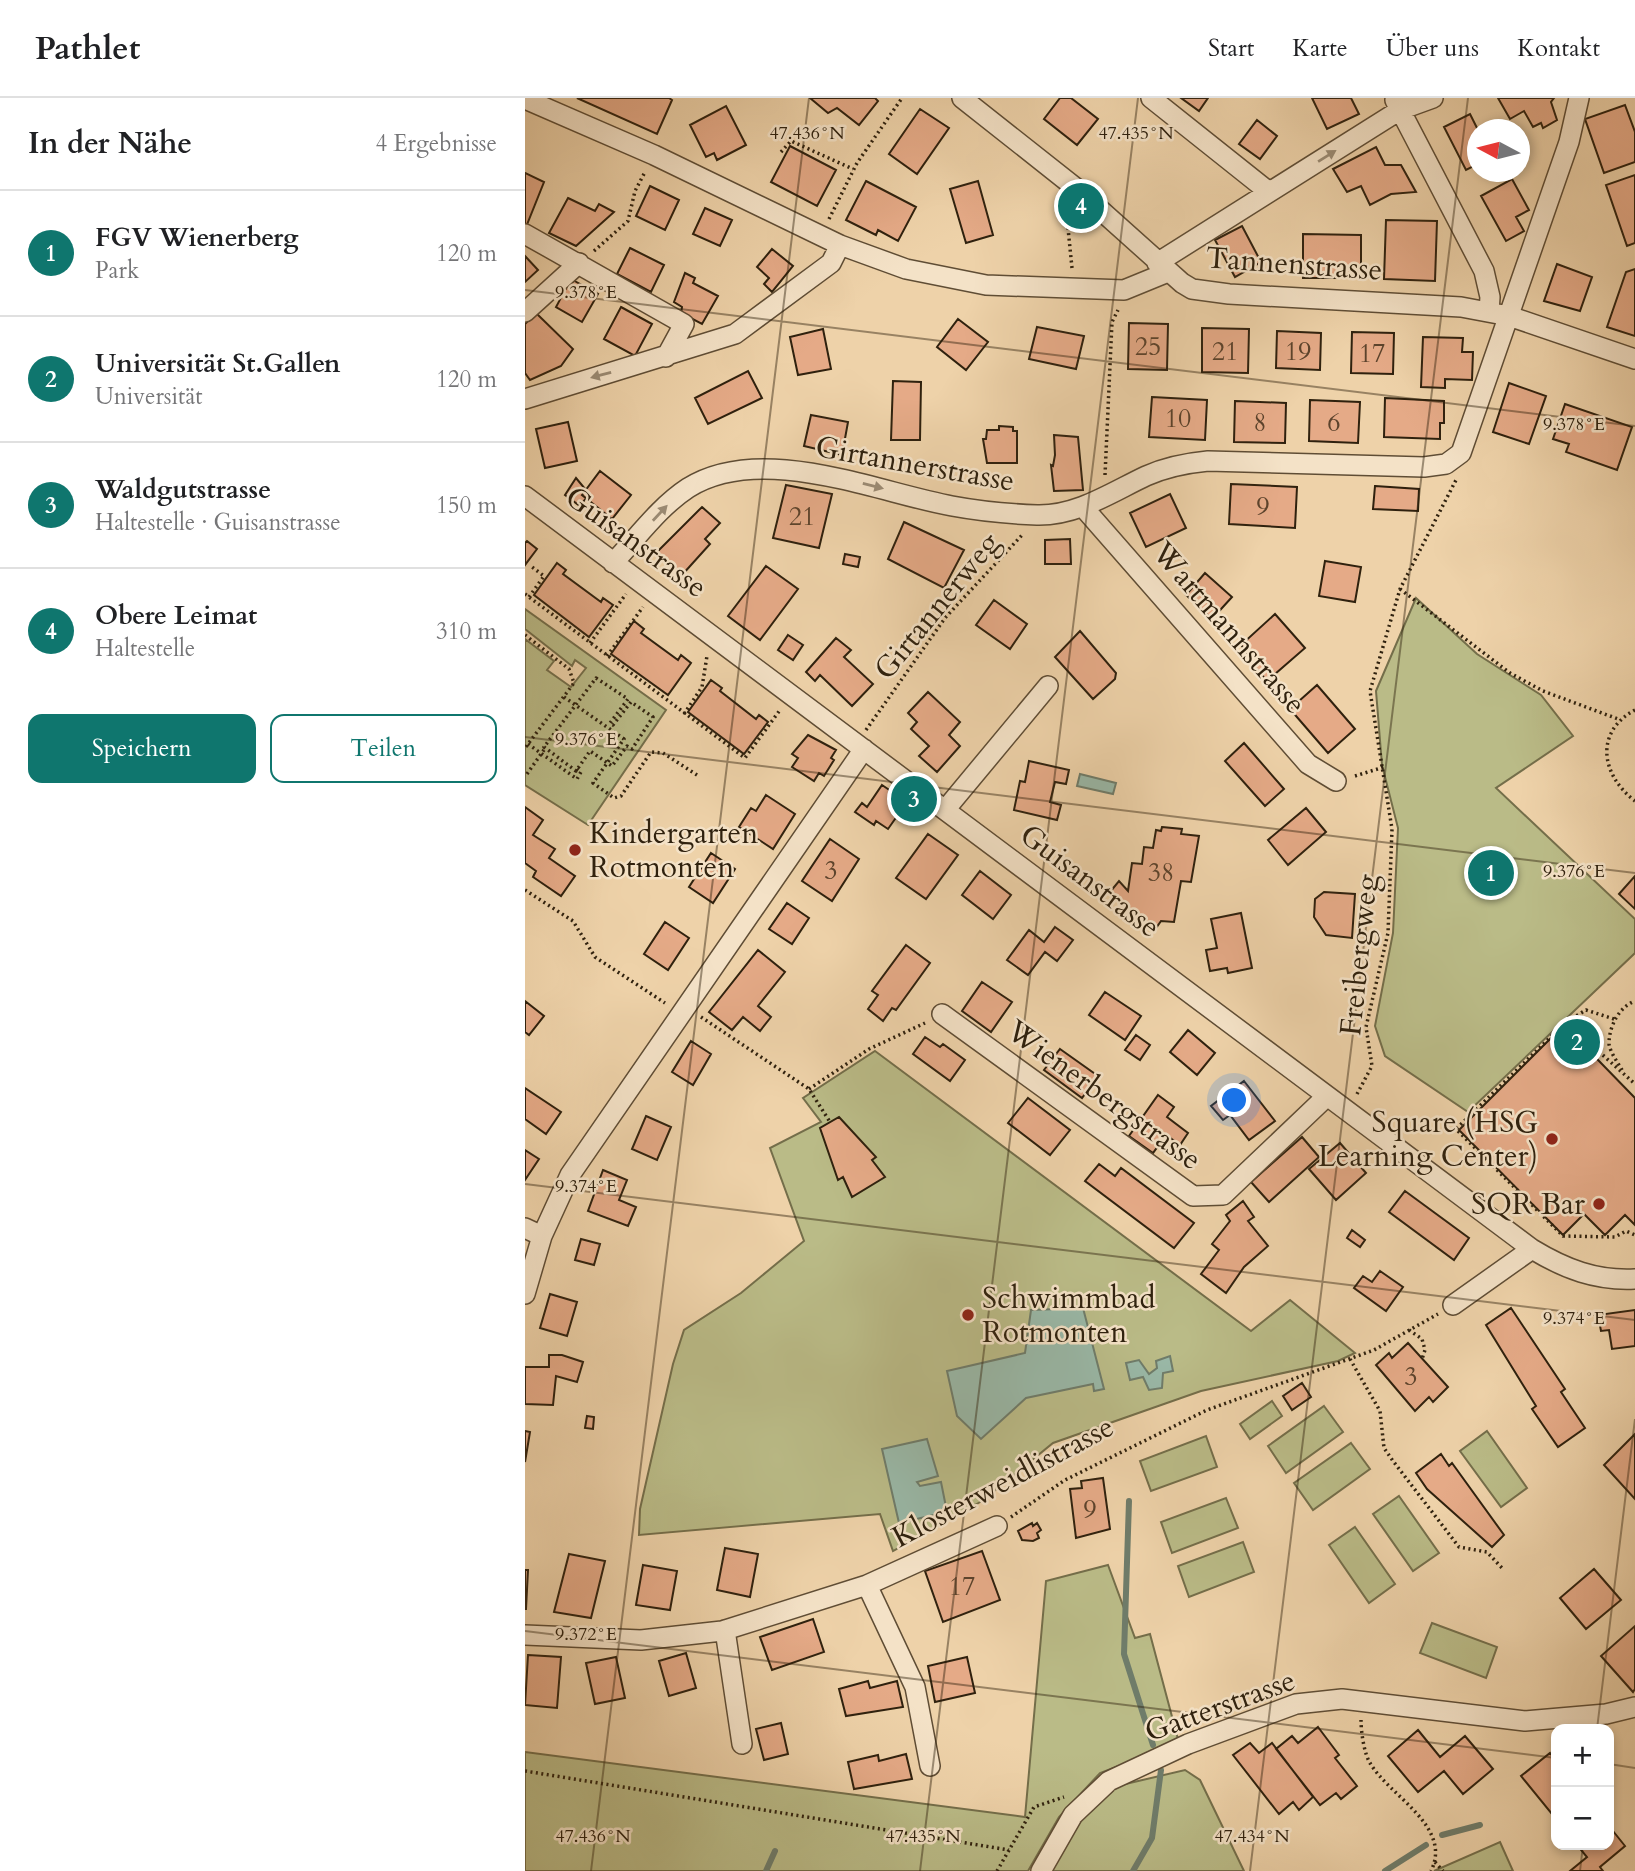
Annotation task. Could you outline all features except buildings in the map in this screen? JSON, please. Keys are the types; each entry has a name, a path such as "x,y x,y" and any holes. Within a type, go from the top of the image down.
{"street":[{"path":"962,98 1077,188 1163,268 1397,104 1433,98"},
{"path":"1151,98 1269,192"},
{"path":"1461,453 1569,142 1579,98"},
{"name":"Tannenstrasse","path":"525,99 655,155 840,245 906,269 986,285 1124,290 1163,268 1192,289 1425,303 1489,312 1509,316 1635,359"},
{"path":"1397,104 1484,271 1490,297 1489,312"},
{"path":"525,234 684,324 666,357"},
{"path":"525,399 735,334 831,263 840,245"},
{"path":"525,312 579,263"},
{"name":"Girtannerstrasse","path":"613,563 671,501 690,486 745,468 861,483 953,506 1040,515 1083,507 1147,476 1187,463 1208,461 1424,467 1446,464 1461,453"},
{"name":"Guisanstrasse","path":"525,496 613,563 863,742 945,810 1532,1249 1574,1272 1611,1279 1635,1279"},
{"name":"Wartmannstrasse","path":"1083,507 1308,764 1336,782"},
{"path":"945,810 1048,686"},
{"path":"525,1294 533,1232 863,742"},
{"name":"Wienerbergstrasse","path":"942,1014 1193,1196 1223,1195 1326,1097"},
{"path":"1453,1306 1532,1249"},
{"name":"Klosterweidlistrasse","path":"525,1635 641,1640 725,1630 867,1585 997,1526"},
{"path":"867,1585 915,1687 930,1766"},
{"path":"725,1630 742,1744"},
{"name":"Gatterstrasse","path":"1041,1871 1073,1815 1108,1781 1188,1744 1296,1704 1342,1699 1525,1721 1594,1715 1635,1707"}],"path":[{"path":"826,224 853,169 902,98"},
{"path":"781,152 791,141 853,169"},
{"path":"579,263 628,221 635,191"},
{"path":"1073,277 1067,228 1075,221"},
{"path":"1103,498 1112,322 1121,303"},
{"name":"Freibergweg","path":"1352,1102 1372,1066 1367,1027 1388,933 1392,830 1370,691 1400,590 1457,476 1461,453"},
{"name":"Girtannerweg","path":"863,742 946,618 1019,539"},
{"path":"532,566 544,576 527,596 745,758 785,705"},
{"path":"590,643 630,589"},
{"path":"1400,590 1510,673 1543,691 1618,719"},
{"path":"607,656 647,601"},
{"path":"525,635 569,669 574,683 526,746 541,753 577,779 581,772 545,748"},
{"path":"684,714 702,687 703,668 714,636"},
{"path":"545,748 596,678 628,699 610,723 613,725 631,702 653,717 632,749 627,746 612,766 590,751 577,769"},
{"path":"564,697 624,739 593,783 614,798 621,796 651,752 663,752 697,775"},
{"path":"527,774 571,715 581,710"},
{"path":"1635,710 1618,719 1609,734 1607,753 1612,778 1635,801"},
{"path":"1336,782 1384,767"},
{"path":"525,890 573,921 596,957 668,1005 685,1007 809,1089 830,1122"},
{"path":"1623,1072 1609,1045 1614,1019 1627,1004 1635,1001"},
{"path":"1614,1019 1586,1010 1566,1022 1455,1129 1563,1236 1615,1237 1626,1231 1635,1236"},
{"path":"809,1089 869,1049 942,1014"},
{"path":"1566,1022 1635,1084"},
{"name":"Klosterweidlistrasse","path":"997,1526 1065,1480 1207,1410 1374,1350 1453,1306"},
{"path":"1409,1331 1422,1339 1425,1350 1422,1359"},
{"path":"1350,1359 1380,1411 1384,1448 1393,1461 1459,1547 1487,1552 1502,1568"},
{"path":"1361,1701 1361,1727 1369,1762 1421,1819 1435,1841 1435,1862 1431,1871"},
{"path":"525,1771 1009,1850"},
{"path":"997,1871 1034,1807"},
{"path":"1435,1862 1443,1871"}],"green space":[{"path":"1416,598 1477,654 1541,695 1573,736 1496,788 1635,919 1635,953 1468,1112 1385,1056 1375,1026 1393,933 1398,828 1382,765 1376,691"},
{"path":"525,609 666,710 588,825 525,785 525,639 554,661 547,670 571,687 586,668 575,660 572,666 525,629"},
{"name":"Schwimmbad Rotmonten","path":"875,1051 1251,1331 1290,1300 1355,1353 1338,1361 1201,1391 1053,1443 982,1501 893,1551 880,1514 639,1535 640,1509 673,1364 684,1330 741,1293 804,1241 770,1148 821,1122 803,1098"},
{"path":"1272,1401 1282,1416 1250,1439 1240,1424"},
{"path":"1324,1406 1343,1432 1286,1473 1268,1446"},
{"path":"1487,1431 1527,1488 1501,1507 1460,1451"},
{"path":"1206,1436 1217,1467 1151,1491 1140,1461"},
{"path":"1351,1443 1370,1469 1313,1510 1294,1483"},
{"path":"1399,1496 1439,1553 1413,1571 1373,1514"},
{"path":"1226,1498 1238,1528 1172,1553 1161,1522"},
{"path":"1355,1527 1395,1584 1369,1603 1329,1545"},
{"path":"1243,1542 1254,1572 1189,1597 1178,1566"},
{"path":"1108,1565 1135,1638 1150,1634 1179,1743 1100,1773 1059,1817 1028,1871 525,1871 525,1752 1025,1817 1046,1581"},
{"path":"1432,1623 1497,1647 1486,1678 1420,1653"},
{"path":"1185,1770 1200,1780 1244,1871 1047,1871 1079,1820 1117,1786"},
{"path":"1500,1842 1513,1871 1434,1871"}],"shaded area":[{"path":"1080,774 1116,783 1113,794 1077,786"},
{"path":"1083,1308 1104,1389 1094,1391 1093,1384 1026,1398 981,1439 957,1416 947,1371 1025,1353 1031,1310"},
{"path":"1170,1356 1173,1371 1163,1373 1162,1388 1149,1390 1143,1377 1130,1380 1126,1363 1139,1360 1149,1374 1157,1368 1156,1361"},
{"path":"927,1439 938,1476 917,1482 920,1486 941,1482 947,1512 899,1523 882,1449"}],"waterway":[{"path":"1129,1501 1124,1654 1153,1745"},
{"path":"1133,1871 1152,1838 1161,1770"},
{"path":"1442,1835 1480,1825"},
{"path":"1385,1871 1426,1845"},
{"path":"766,1871 775,1851"}],"place":[{"name":"Obere Leimat","path":"1081,206"},
{"name":"Waldgutstrasse","path":"914,799"},
{"name":"Kindergarten Rotmonten","path":"575,850"},
{"name":"FGV Wienerberg","path":"1491,873"},
{"name":"Universität St.Gallen","path":"1577,1042"},
{"name":"Square (HSG Learning Center)","path":"1552,1139"},
{"name":"SQR Bar","path":"1599,1204"},
{"name":"Schwimmbad Rotmonten","path":"968,1315"}]}
